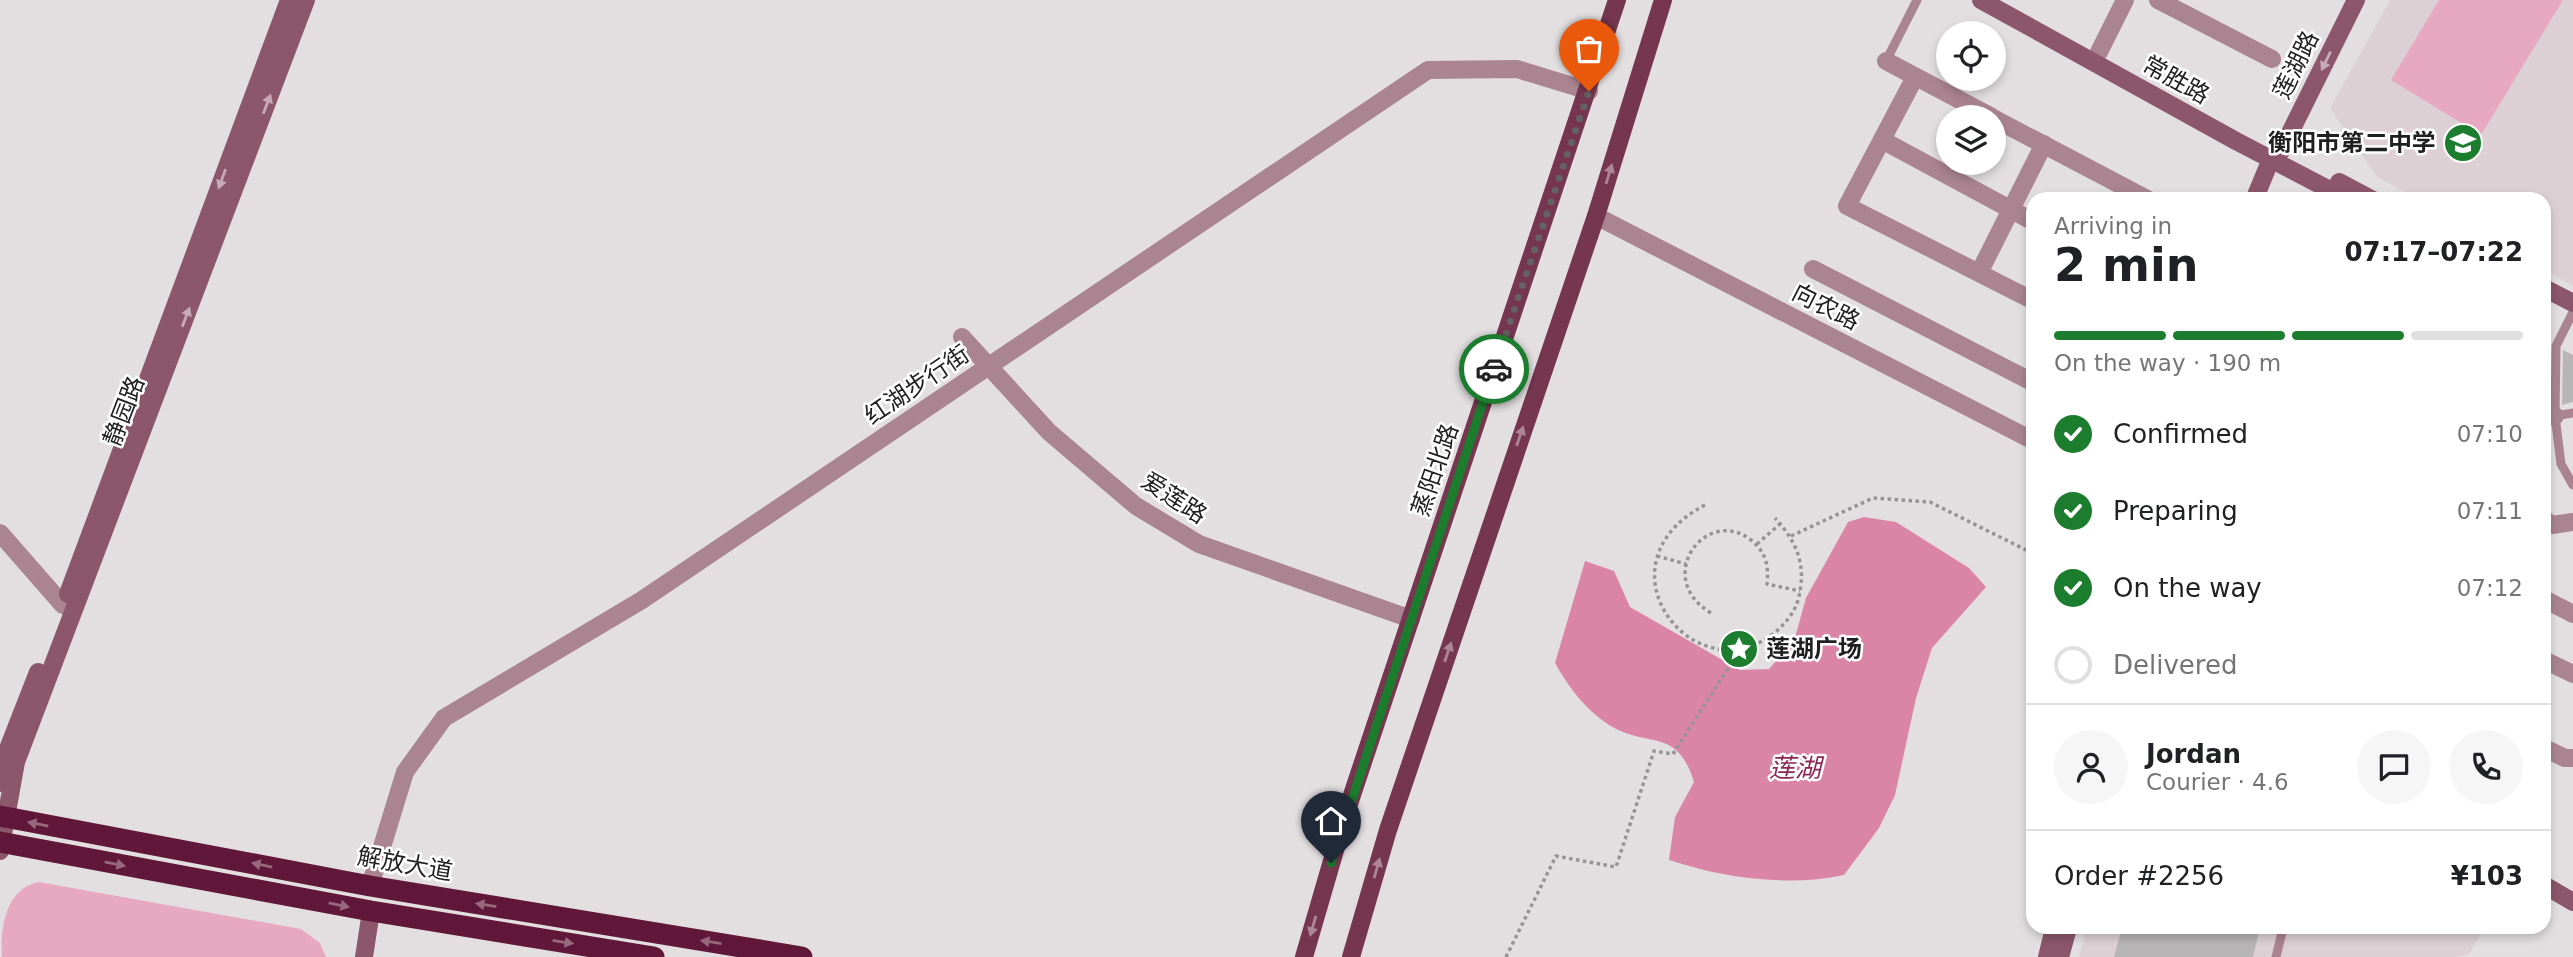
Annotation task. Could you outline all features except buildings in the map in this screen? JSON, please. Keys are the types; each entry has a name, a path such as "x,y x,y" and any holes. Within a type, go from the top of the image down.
{"highway":[{"name":"解放大道","path":"3,817 370,886 802,957"},
{"path":"1,845 371,911 654,957"}],"main road":[{"name":"蒸阳北路","path":"1304,957 1345,816 1589,91 1617,0"},
{"path":"1351,957 1388,830 1596,216 1663,0"}],"street":[{"name":"静园路","path":"0,783 4,759 289,0"},
{"name":"静园路","path":"1,845 3,817 16,762 306,0"},
{"name":"常胜路","path":"1981,0 2278,158 2355,192"},
{"name":"常胜路","path":"2006,0 2335,192"},
{"path":"2099,52 2125,0"},
{"path":"2158,0 2272,59"},
{"name":"莲湖路","path":"2259,192 2356,0"},
{"path":"1886,61 1968,105"},
{"name":"红湖步行街","path":"370,886 405,772 429,735 444,718 642,600 1428,70 1517,69 1589,91"},
{"path":"1915,77 1847,206 2026,297"},
{"path":"2006,125 2134,192"},
{"path":"1882,140 2026,217"},
{"path":"1979,273 2044,145"},
{"name":"莲湖路","path":"2268,192 2278,158"},
{"name":"向农路","path":"1596,216 2026,436"},
{"path":"1812,269 2026,379"},
{"path":"2551,294 2573,311"},
{"path":"2551,303 2573,311"},
{"name":"爱莲路","path":"962,337 1049,432 1146,513 1199,544 1410,619"},
{"path":"2551,524 2573,522"},
{"path":"0,533 63,605"},
{"path":"2551,603 2573,614"},
{"path":"2551,663 2573,674"},
{"path":"2551,752 2564,758 2573,758"},
{"path":"2551,889 2573,902"},
{"path":"365,957 371,911"},
{"path":"2047,957 2053,934"},
{"path":"2060,957 2066,934"}],"lane":[{"path":"1886,61 1917,0"},
{"path":"2573,311 2556,346 2561,464 2573,485"},
{"path":"2276,957 2282,934"}],"path":[{"path":"1791,536 1873,498 1930,502 2026,550"},
{"path":"1705,505 1684,516 1667,534 1657,556 1654,581 1660,605 1674,625 1693,640 1717,649 1741,649 1764,641 1783,626 1796,606 1800,591 1801,558 1791,536 1775,518"},
{"path":"1757,544 1780,524"},
{"path":"1711,613 1690,595 1685,582 1686,564 1696,544 1719,531 1746,536 1757,544 1767,563 1767,584 1800,591"},
{"path":"1657,556 1686,564"},
{"path":"1506,957 1556,856 1616,867 1654,751 1673,754 1741,649"}],"shaded area":[{"name":"衡阳市第二中学","path":"2390,0 2573,0 2573,286 2551,273 2551,192 2405,192 2377,177 2330,108"},
{"path":"2439,0 2563,0 2481,135 2391,80"},
{"path":"39,882 301,929 320,943 326,957 2,957 2,933 7,910 19,892"},
{"path":"2085,934 2481,934 2469,954 2455,957 2079,957"}],"water":[{"name":"莲湖","path":"1864,517 1896,522 1969,568 1986,587 1932,648 1916,698 1895,795 1879,828 1844,875 1823,879 1756,879 1711,872 1669,860 1675,817 1694,782 1687,764 1670,746 1623,732 1592,712 1578,697 1555,663 1585,561 1614,571 1630,607 1740,670 1769,669 1794,641 1806,598 1848,522"}],"way so far":[{"path":"1494,369 1589,91"}],"place":[{"name":"衡阳市第二中学","path":"2463,143"},
{"name":"莲湖广场","path":"1739,649"}],"route":[{"path":"1331,863 1494,369"}]}
